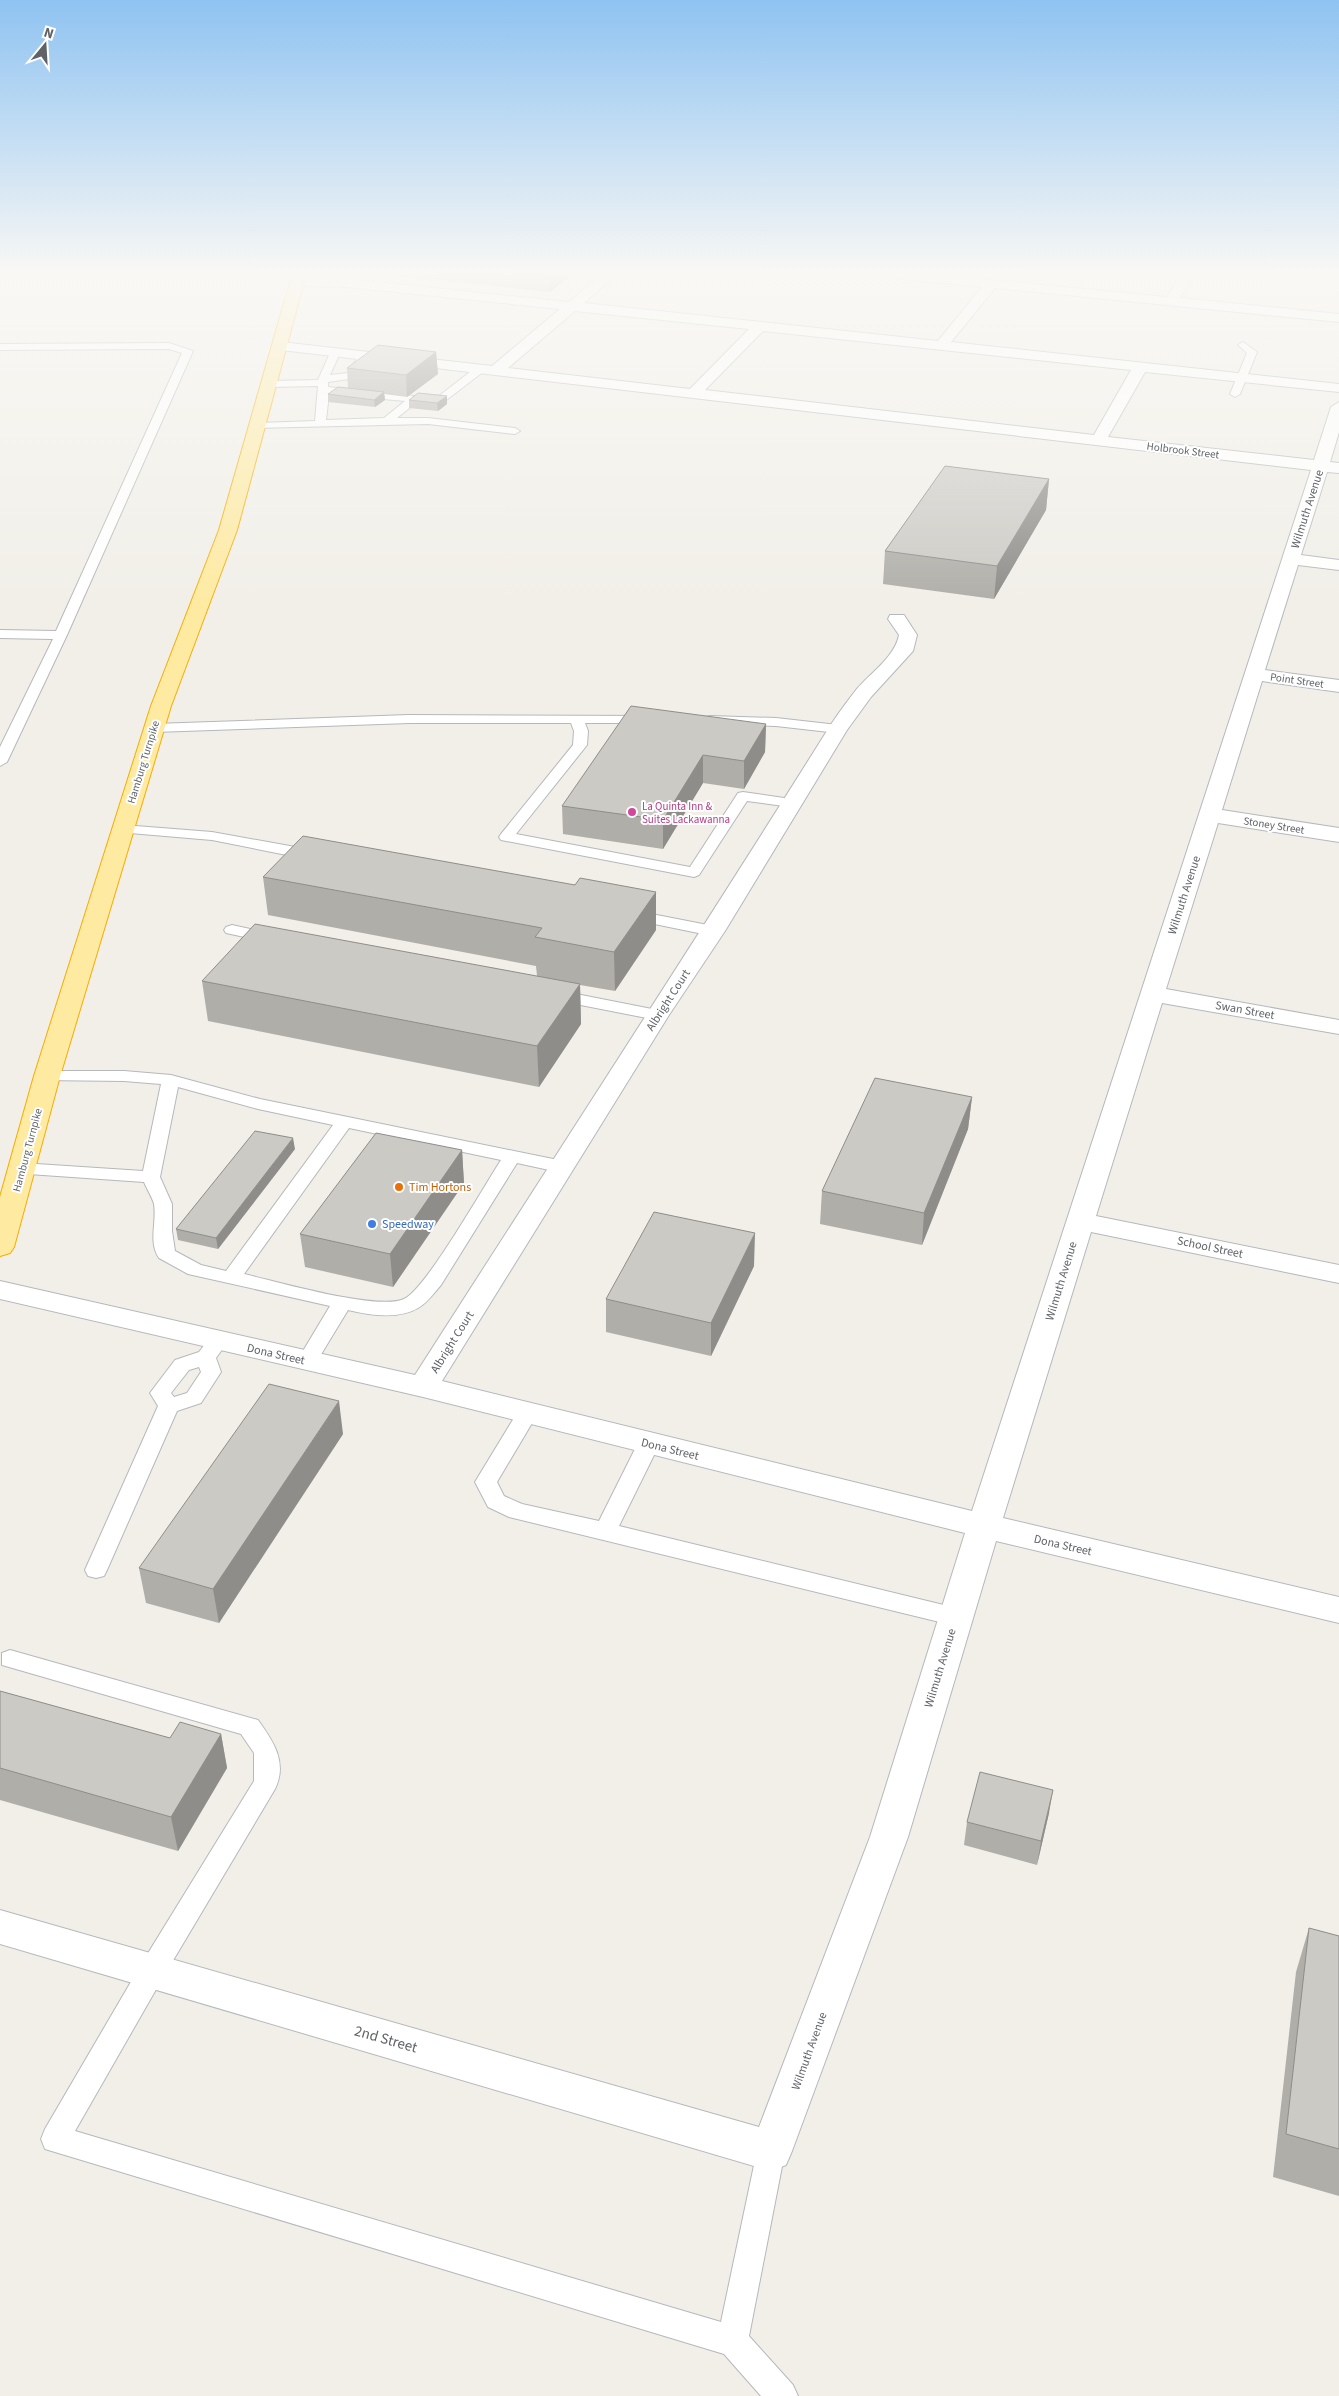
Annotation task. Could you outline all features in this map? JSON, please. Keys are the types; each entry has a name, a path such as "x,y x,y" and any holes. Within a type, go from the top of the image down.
{"highway":[{"name":"Hamburg Turnpike","path":"0,1247 47,1076 154,728 228,530 270,384"}],"street":[{"name":"Holbrook Street","path":"592,383 1330,467"},
{"path":"693,394 704,383"},
{"path":"1098,440 1131,383"},
{"path":"1289,383 1339,388"},
{"name":"Wilmuth Avenue","path":"771,2152 889,1837 984,1526 1291,559 1330,467 1339,407"},
{"path":"1291,559 1339,565"},
{"name":"Albright Court","path":"423,1387 657,1015 713,931 838,729 864,693 906,647 908,634 897,619"},
{"name":"Point Street","path":"1254,674 1339,686"},
{"name":"Stoney Street","path":"1210,815 1339,836"},
{"name":"Swan Street","path":"1152,994 1339,1027"},
{"name":"School Street","path":"1080,1221 1339,1274"},
{"name":"Dona Street","path":"0,1290 212,1349 307,1361 423,1387 984,1526 1339,1610"},
{"name":"2nd Street","path":"0,1926 771,2152"}],"lane":[{"path":"0,762 61,635 174,383"},
{"path":"270,384 327,383"},
{"path":"323,384 362,396 438,401 467,383"},
{"path":"1235,394 1240,383"},
{"path":"320,424 323,384"},
{"path":"378,409 393,397"},
{"path":"387,421 414,399"},
{"path":"398,412 425,412 427,410"},
{"path":"350,423 355,411"},
{"path":"258,426 428,421 516,431"},
{"path":"0,634 61,635"},
{"path":"154,728 409,719 665,719"},
{"path":"576,719 581,731 580,745 506,837 694,872 744,796 791,804"},
{"path":"694,720 776,722 838,729"},
{"path":"732,736 742,721"},
{"path":"123,829 212,836 330,858"},
{"path":"615,912 713,931"},
{"path":"232,930 290,942"},
{"path":"541,992 657,1015"},
{"path":"47,1076 124,1076 171,1080 258,1104 563,1167"},
{"path":"171,1080 150,1177 163,1204 162,1231 166,1254 196,1270 342,1303 381,1310 411,1304 434,1281 512,1156"},
{"path":"231,1278 344,1122"},
{"path":"21,1169 150,1177"},
{"path":"307,1361 342,1303"},
{"path":"96,1570 169,1406 194,1398 212,1372 212,1349 182,1365 160,1393 169,1406"},
{"path":"527,1413 486,1482 496,1501 517,1511 956,1617"},
{"path":"605,1531 649,1443"},
{"path":"10,1659 249,1727 266,1750 266,1782 152,1971 55,2139 733,2341 782,2396"},
{"path":"733,2341 771,2152"}],"building":[{"path":"338,387 384,392 374,400 328,394"},
{"path":"418,393 447,396 437,403 409,400"},
{"path":"945,466 1049,479 997,566 885,551"},
{"path":"631,706 766,724 744,761 703,755 663,820 562,806"},
{"path":"303,836 575,885 580,878 656,892 614,952 535,937 542,928 263,877"},
{"path":"255,924 580,984 537,1046 202,981"},
{"path":"875,1078 972,1097 924,1213 822,1191"},
{"path":"255,1131 293,1138 216,1238 176,1229"},
{"path":"376,1133 462,1150 390,1254 300,1234"},
{"path":"654,1212 755,1233 711,1323 606,1299"},
{"path":"269,1384 339,1401 213,1589 139,1568"},
{"path":"0,1691 170,1738 180,1722 221,1734 171,1817 0,1768"},
{"path":"980,1772 1053,1790 1041,1841 967,1822"},
{"path":"1309,1928 1339,1936 1339,2149 1286,2134"}],"place":[{"name":"La Quinta Inn & Suites Lackawanna","path":"632,812"},
{"name":"Tim Hortons","path":"399,1187"},
{"name":"Speedway","path":"372,1224"}]}
